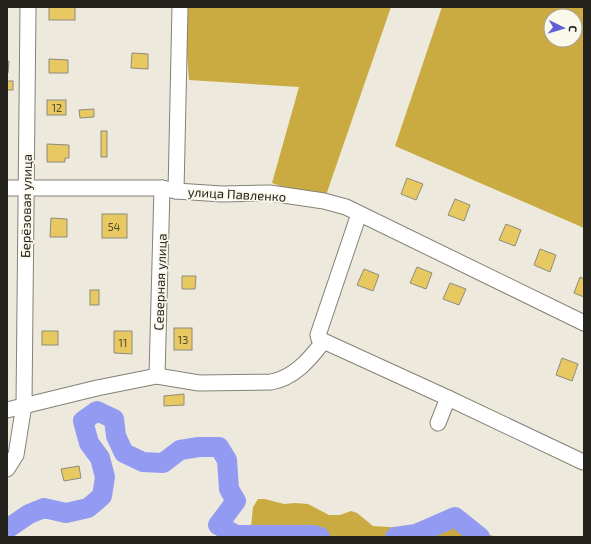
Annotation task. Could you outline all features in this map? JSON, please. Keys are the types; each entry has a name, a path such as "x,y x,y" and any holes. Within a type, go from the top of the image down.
{"street":[{"name":"Берёзовая улица","path":"7,469 16,456 24,405 28,7"},
{"name":"Северная улица","path":"157,376 180,7"},
{"name":"улица Павленко","path":"7,188 26,187 169,190 222,194 270,193 324,201 346,207 584,323"},
{"path":"359,214 318,335 319,339 583,462"},
{"path":"7,410 157,376 199,383 271,382 282,380 297,371 323,342"},
{"path":"438,423 448,398"}],"shaded area":[{"path":"183,7 391,7 324,201 272,183 299,87 189,80"},
{"path":"442,7 584,7 584,228 395,146"},
{"path":"258,499 265,499 284,504 308,504 329,515 340,515 351,511 357,513 373,526 405,528 459,511 475,528 495,537 250,537 253,507"}],"building":[{"path":"49,7 75,7 75,20 49,20"},
{"path":"132,53 148,54 148,69 131,68"},
{"path":"49,59 68,60 68,73 49,73"},
{"path":"7,61 9,61 8,73 7,73"},
{"path":"7,81 13,81 13,90 7,90"},
{"path":"47,100 66,100 66,115 47,115"},
{"path":"94,109 94,117 80,118 79,110"},
{"path":"101,131 107,131 107,157 101,157"},
{"path":"47,144 69,145 69,158 65,158 65,162 47,162"},
{"path":"407,178 423,184 416,200 401,194"},
{"path":"455,199 470,205 464,221 448,215"},
{"path":"102,214 127,214 127,238 102,238"},
{"path":"51,218 67,219 67,237 50,237"},
{"path":"506,224 521,230 515,246 499,240"},
{"path":"540,249 556,255 550,272 534,265"},
{"path":"417,267 432,273 426,289 410,283"},
{"path":"364,269 379,275 373,291 357,285"},
{"path":"182,276 196,276 195,289 182,289"},
{"path":"580,277 584,279 584,297 574,293"},
{"path":"450,283 466,289 459,305 443,299"},
{"path":"90,290 99,290 99,305 90,305"},
{"path":"174,328 192,328 192,350 174,350"},
{"path":"42,331 58,331 58,345 42,345"},
{"path":"114,331 132,331 132,354 114,353"},
{"path":"562,358 578,364 572,381 556,375"},
{"path":"184,394 184,405 164,406 164,396"},
{"path":"79,466 81,478 64,481 61,469"}],"waterway":[{"path":"7,529 29,514 44,508 66,513 88,508 102,496 105,477 100,458 89,443 83,421 97,411 114,419 116,436 124,453 143,462 163,463 180,450 199,447 219,447 227,460 229,489 236,501 218,525 236,535 314,535 320,537"},
{"path":"395,537 416,534 455,517 480,537"}]}
